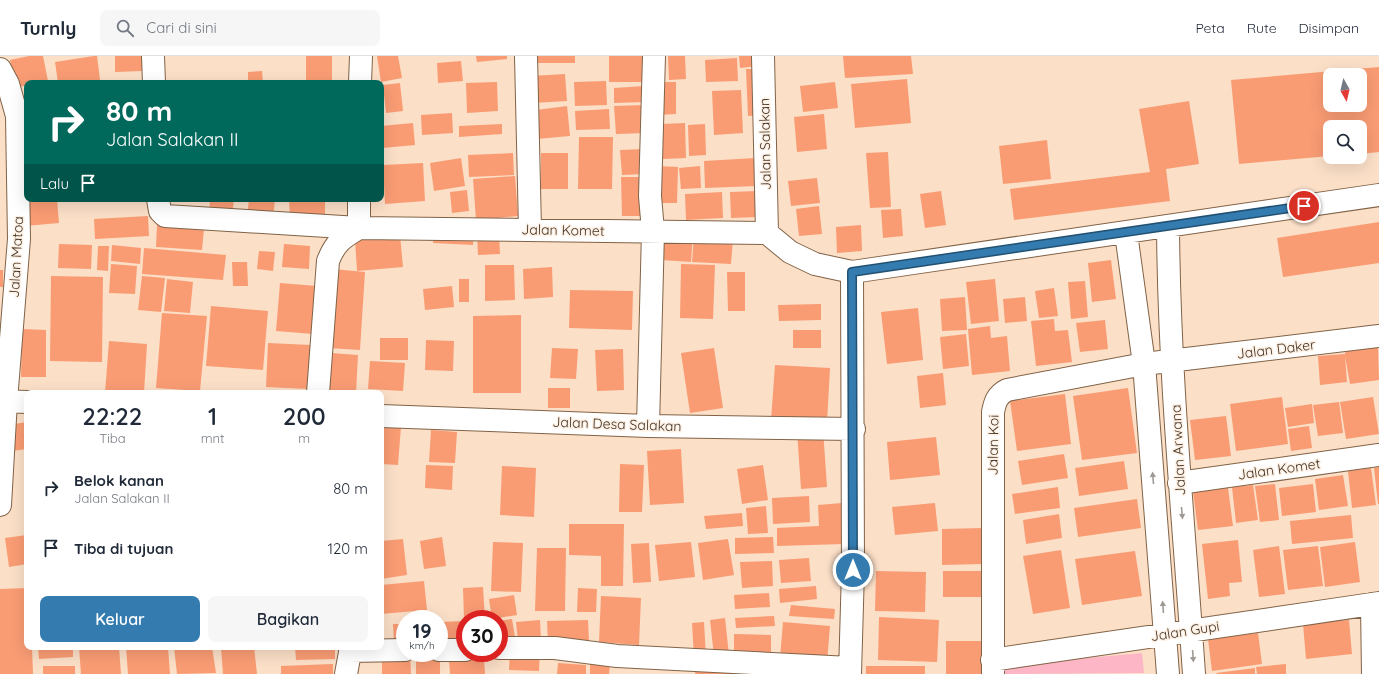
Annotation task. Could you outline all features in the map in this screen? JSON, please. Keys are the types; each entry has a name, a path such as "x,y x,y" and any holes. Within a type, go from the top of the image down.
{"street":[{"path":"153,56 154,80"},
{"path":"360,80 361,56"},
{"path":"526,56 530,229"},
{"path":"648,426 653,231 650,196 654,56"},
{"name":"Jalan Salakan","path":"763,56 767,232"},
{"name":"Jalan Matoa","path":"0,505 11,401 19,239 18,116 3,79"},
{"path":"767,232 790,252 815,264 852,272 1379,195"},
{"name":"Jalan Komet","path":"158,202 160,211 165,216 175,218 358,228 767,232"},
{"path":"318,390 328,261 334,247 343,238 358,228 359,202"},
{"name":"Jalan Arwana","path":"1168,226 1168,279 1179,483 1194,674"},
{"name":"Jalan Arwana","path":"1126,233 1144,364 1168,674"},
{"path":"508,648 556,648 617,665 850,671 853,570 854,429 852,272"},
{"name":"Jalan Daker","path":"1173,362 1379,336"},
{"name":"Jalan Koi","path":"992,667 993,420 995,403 1000,394 1007,390 1144,364 1173,362"},
{"name":"Jalan Desa Salakan","path":"384,416 648,426 854,429"},
{"name":"Jalan Komet","path":"1179,483 1379,455"},
{"path":"1373,674 1375,603"},
{"name":"Jalan Gupi","path":"992,667 1165,634 1375,603"},
{"path":"346,674 351,650"},
{"path":"384,650 396,650"}],"shaded area":[{"path":"1142,653 1144,673 1000,674 1000,666"}],"building":[{"path":"29,56 43,56 48,80 24,80 24,86 16,88 10,60"},
{"path":"97,56 100,80 58,80 55,62"},
{"path":"115,56 142,56 142,71 115,72"},
{"path":"306,56 332,56 332,80 306,80"},
{"path":"377,56 398,56 402,78 384,81 384,80 381,80"},
{"path":"476,56 507,56 507,59 477,62"},
{"path":"538,56 575,56 575,63 538,63"},
{"path":"609,56 647,56 647,82 609,82"},
{"path":"668,56 685,56 686,79 669,80"},
{"path":"739,56 757,56 758,66 740,68"},
{"path":"843,56 911,56 913,74 845,78"},
{"path":"737,58 738,81 706,82 705,60"},
{"path":"461,61 463,81 438,83 437,63"},
{"path":"1379,67 1379,152 1367,153 1367,120 1323,120 1323,157 1239,164 1231,80 1323,72 1323,112 1367,112 1367,68"},
{"path":"746,69 761,69 762,115 748,116"},
{"path":"262,71 263,80 248,80 248,72"},
{"path":"565,74 567,101 533,103 531,76"},
{"path":"907,79 911,123 855,128 851,84"},
{"path":"606,81 607,105 575,106 574,82"},
{"path":"497,82 498,111 467,113 466,83"},
{"path":"657,82 676,82 676,114 657,115"},
{"path":"835,82 838,108 803,112 800,86"},
{"path":"400,83 403,111 386,113 384,85"},
{"path":"644,86 645,102 614,103 614,88"},
{"path":"741,90 743,133 714,135 712,91"},
{"path":"1189,101 1199,164 1166,169 1170,201 1014,220 1010,189 1150,172 1139,109"},
{"path":"645,105 646,133 616,134 614,106"},
{"path":"567,106 570,136 537,139 536,110"},
{"path":"609,109 610,129 576,130 575,111"},
{"path":"452,113 453,133 422,135 421,115"},
{"path":"824,114 827,149 797,152 794,117"},
{"path":"413,123 415,145 384,148 384,126"},
{"path":"685,123 686,158 663,159 662,124"},
{"path":"502,124 502,134 459,137 459,126"},
{"path":"705,124 706,155 689,156 688,125"},
{"path":"579,137 613,137 612,189 578,189"},
{"path":"1047,140 1051,179 1003,184 999,146"},
{"path":"645,149 646,174 622,175 620,150"},
{"path":"888,152 891,207 870,208 866,153"},
{"path":"513,153 514,175 469,177 468,155"},
{"path":"541,153 568,153 568,189 541,189"},
{"path":"461,158 465,186 434,191 430,163"},
{"path":"755,158 757,186 705,188 704,161"},
{"path":"423,163 425,201 385,204 384,165"},
{"path":"656,166 678,167 677,203 654,203"},
{"path":"700,166 701,188 681,189 679,168"},
{"path":"515,176 518,216 476,220 473,179"},
{"path":"621,177 646,177 646,216 622,216"},
{"path":"817,178 820,203 791,206 788,181"},
{"path":"467,190 469,211 452,213 450,192"},
{"path":"758,191 759,217 731,218 730,192"},
{"path":"941,191 946,225 925,228 920,194"},
{"path":"722,192 723,218 686,220 685,194"},
{"path":"27,202 57,202 59,223 25,226"},
{"path":"210,202 234,202 232,218 209,216"},
{"path":"249,202 275,202 273,219 247,216"},
{"path":"289,202 325,202 325,221 290,221"},
{"path":"819,206 822,234 799,236 796,209"},
{"path":"901,209 903,236 883,238 881,210"},
{"path":"148,216 149,236 95,239 94,219"},
{"path":"1379,222 1379,263 1283,277 1277,238"},
{"path":"157,225 204,229 202,250 156,247"},
{"path":"861,225 862,251 837,253 836,227"},
{"path":"434,231 474,232 473,245 433,243"},
{"path":"662,232 693,233 691,262 661,260"},
{"path":"499,233 500,254 478,255 477,234"},
{"path":"400,235 403,267 357,271 355,239"},
{"path":"694,236 733,238 731,264 692,262"},
{"path":"59,244 92,245 91,269 58,268"},
{"path":"284,244 310,246 309,269 282,267"},
{"path":"112,245 141,248 140,264 111,261"},
{"path":"98,246 109,246 108,271 97,270"},
{"path":"144,248 226,255 223,280 142,274"},
{"path":"259,251 275,252 273,271 257,269"},
{"path":"1111,260 1116,299 1092,302 1088,263"},
{"path":"232,262 247,262 248,286 233,286"},
{"path":"111,264 137,266 135,294 109,293"},
{"path":"681,264 715,265 713,319 680,318"},
{"path":"485,265 514,265 515,300 485,301"},
{"path":"552,267 553,297 524,299 523,269"},
{"path":"333,269 365,272 360,350 328,348"},
{"path":"0,270 3,270 3,287 0,287"},
{"path":"727,272 745,272 745,311 728,311"},
{"path":"51,276 103,277 102,362 50,361"},
{"path":"142,276 165,278 161,312 138,310"},
{"path":"167,279 193,282 190,313 164,311"},
{"path":"459,279 469,279 469,302 459,302"},
{"path":"995,279 999,321 971,324 966,282"},
{"path":"1085,281 1088,317 1071,319 1068,282"},
{"path":"280,283 317,286 313,334 276,331"},
{"path":"452,286 454,307 425,310 423,289"},
{"path":"1054,288 1058,316 1039,318 1035,291"},
{"path":"570,290 633,291 632,330 569,328"},
{"path":"965,297 967,330 942,331 940,299"},
{"path":"1025,297 1027,321 1005,323 1003,299"},
{"path":"821,304 821,320 779,321 778,305"},
{"path":"211,306 268,311 263,370 206,366"},
{"path":"918,308 923,360 887,364 881,312"},
{"path":"162,313 207,316 200,390 156,388"},
{"path":"521,315 521,393 473,393 473,316"},
{"path":"1054,319 1055,331 1068,330 1072,362 1036,366 1031,321"},
{"path":"1105,320 1108,349 1080,352 1076,323"},
{"path":"990,326 991,338 1007,336 1010,371 972,375 968,329"},
{"path":"22,329 46,330 46,377 21,377"},
{"path":"793,330 821,330 821,348 793,348"},
{"path":"966,334 969,366 943,369 940,337"},
{"path":"380,338 408,338 408,360 380,360"},
{"path":"426,340 454,341 453,371 425,370"},
{"path":"109,341 147,344 144,390 105,390"},
{"path":"268,343 311,345 309,389 266,387"},
{"path":"1378,345 1379,380 1350,384 1345,356 1347,382 1320,385 1318,356 1345,354 1346,349"},
{"path":"552,348 578,349 576,379 550,378"},
{"path":"714,348 723,408 690,413 681,353"},
{"path":"623,349 624,390 597,391 595,350"},
{"path":"331,353 358,355 356,390 328,390"},
{"path":"370,361 405,363 403,391 368,389"},
{"path":"775,365 830,368 827,423 771,420"},
{"path":"943,373 946,405 920,408 917,376"},
{"path":"548,388 570,388 570,408 548,408"},
{"path":"1128,388 1137,453 1082,460 1073,396"},
{"path":"1065,394 1071,444 1017,451 1010,401"},
{"path":"1282,397 1288,444 1236,451 1230,404"},
{"path":"1373,397 1379,434 1346,439 1340,402"},
{"path":"1339,402 1343,433 1318,436 1313,405"},
{"path":"1312,404 1314,423 1288,427 1285,408"},
{"path":"1226,416 1231,456 1195,460 1190,420"},
{"path":"24,422 24,449 12,451 8,425"},
{"path":"384,426 401,427 398,465 384,464"},
{"path":"1309,426 1312,448 1291,451 1288,429"},
{"path":"823,429 827,487 801,489 797,431"},
{"path":"431,430 457,432 455,463 429,462"},
{"path":"936,437 940,475 890,480 887,442"},
{"path":"681,449 684,503 650,505 647,451"},
{"path":"1064,454 1068,478 1022,485 1018,461"},
{"path":"1124,461 1128,489 1079,496 1075,468"},
{"path":"620,464 644,465 642,512 619,512"},
{"path":"426,465 453,466 452,490 425,488"},
{"path":"763,465 768,500 742,504 737,469"},
{"path":"502,466 536,468 534,517 500,515"},
{"path":"1379,467 1379,504 1378,504 1374,468"},
{"path":"1371,468 1376,505 1352,508 1348,471"},
{"path":"1343,475 1348,506 1319,510 1315,479"},
{"path":"1275,484 1279,520 1260,522 1255,486"},
{"path":"1313,484 1316,512 1282,516 1279,488"},
{"path":"1253,485 1258,520 1236,523 1232,487"},
{"path":"1058,487 1060,508 1015,514 1012,494"},
{"path":"1228,488 1233,526 1198,530 1193,492"},
{"path":"809,496 810,522 773,524 772,498"},
{"path":"1137,499 1141,528 1078,537 1074,508"},
{"path":"842,503 844,544 777,546 777,528 819,526 818,505"},
{"path":"935,503 938,531 895,535 892,507"},
{"path":"766,506 768,533 748,534 746,508"},
{"path":"742,513 743,526 706,529 704,516"},
{"path":"1059,514 1062,538 1026,544 1023,520"},
{"path":"1351,515 1353,538 1292,544 1290,521"},
{"path":"569,524 624,524 623,586 601,586 601,556 569,555"},
{"path":"982,528 983,564 942,565 942,529"},
{"path":"24,535 24,564 9,567 5,538"},
{"path":"442,537 446,566 424,569 420,541"},
{"path":"773,537 774,553 735,554 735,538"},
{"path":"403,539 407,575 384,579 384,541"},
{"path":"728,539 734,575 703,580 698,543"},
{"path":"1238,540 1242,582 1229,583 1230,596 1208,599 1202,544"},
{"path":"493,542 523,543 521,592 491,591"},
{"path":"691,542 695,577 659,581 655,545"},
{"path":"1355,542 1360,582 1325,587 1320,547"},
{"path":"649,543 651,582 633,583 631,544"},
{"path":"1279,546 1285,594 1259,597 1253,550"},
{"path":"1318,546 1323,586 1288,590 1283,550"},
{"path":"537,548 566,548 565,611 535,611"},
{"path":"1061,550 1070,608 1033,614 1023,556"},
{"path":"1135,551 1142,596 1082,605 1075,559"},
{"path":"809,558 811,581 781,583 779,560"},
{"path":"772,561 773,586 742,588 740,562"},
{"path":"876,571 926,572 925,612 875,611"},
{"path":"943,571 982,571 982,597 943,597"},
{"path":"424,581 427,610 396,610 396,613 384,614 384,585"},
{"path":"816,586 817,599 780,603 779,589"},
{"path":"483,587 484,610 464,610 463,588"},
{"path":"24,588 24,650 32,650 33,674 0,674 0,589"},
{"path":"578,588 597,589 596,612 577,612"},
{"path":"769,593 770,607 735,609 734,595"},
{"path":"514,595 517,615 508,616 508,610 491,610 489,599"},
{"path":"601,596 641,598 639,645 599,642"},
{"path":"791,605 835,609 834,619 789,616"},
{"path":"774,616 775,626 736,628 735,618"},
{"path":"879,617 939,620 937,662 878,660"},
{"path":"725,618 729,655 714,656 710,620"},
{"path":"512,619 516,643 508,644 508,620"},
{"path":"540,620 541,640 518,641 516,622"},
{"path":"588,620 589,641 548,642 547,621"},
{"path":"1349,620 1352,654 1306,659 1303,624"},
{"path":"456,621 456,640 448,641 448,622"},
{"path":"704,622 706,657 694,657 692,623"},
{"path":"783,622 830,626 827,662 780,658"},
{"path":"393,624 396,624 396,643 394,643"},
{"path":"1258,633 1262,664 1212,671 1208,639"},
{"path":"734,634 771,635 771,658 734,658"},
{"path":"946,641 982,641 982,674 946,674"},
{"path":"510,649 540,650 539,671 509,670"},
{"path":"38,650 73,650 73,657 39,659"},
{"path":"79,650 119,650 121,674 81,674"},
{"path":"126,650 168,650 170,674 128,674"},
{"path":"174,650 212,650 216,673 177,674"},
{"path":"221,650 254,650 257,674 223,674"},
{"path":"295,650 335,650 335,659 296,660"},
{"path":"396,654 396,662 410,662 411,674 382,674 382,655"},
{"path":"449,660 456,660 456,662 484,662 485,674 450,674"},
{"path":"416,662 440,662 440,674 416,674"},
{"path":"590,662 610,664 609,674 590,674"},
{"path":"558,663 586,665 586,674 557,674"},
{"path":"333,664 333,674 281,674 281,666"},
{"path":"1286,664 1286,674 1257,674 1256,667"},
{"path":"43,666 75,666 75,674 43,674"},
{"path":"866,666 925,666 925,674 866,674"},
{"path":"696,668 732,673 732,674 695,674"},
{"path":"1255,668 1255,674 1216,673"}],"route":[{"path":"853,570 854,429 852,272 1304,206"}]}
